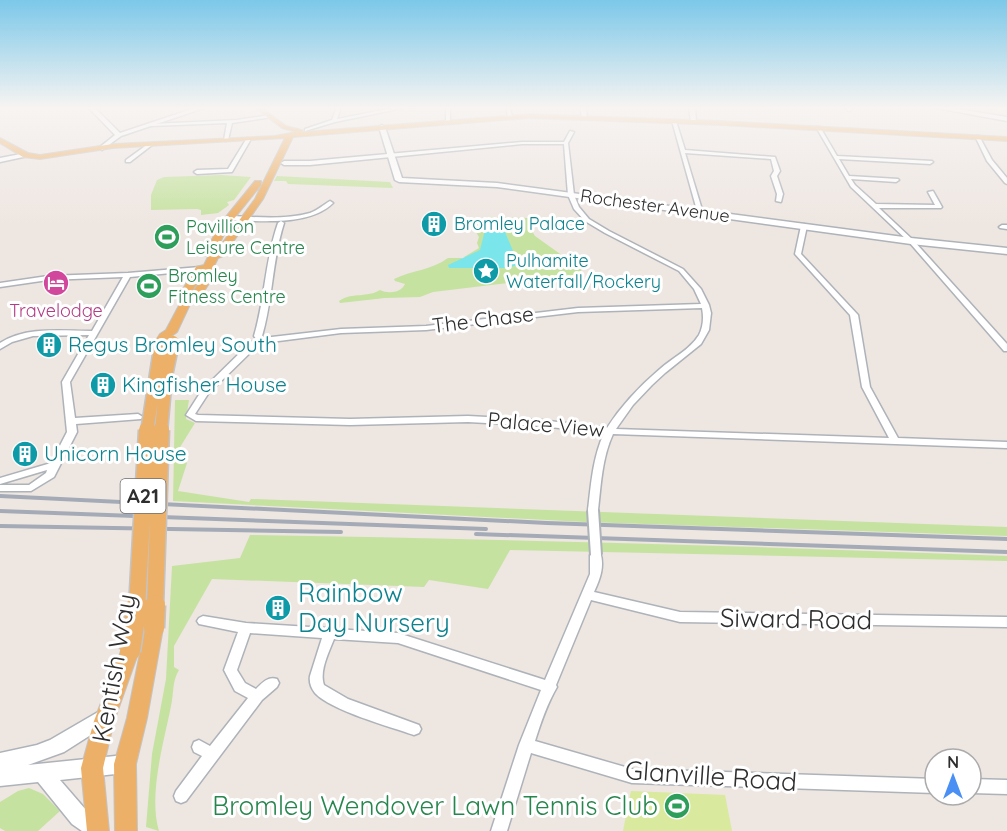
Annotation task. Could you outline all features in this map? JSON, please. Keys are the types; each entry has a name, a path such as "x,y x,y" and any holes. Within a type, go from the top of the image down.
{"main road":[{"path":"10,146 30,156 138,146"},
{"name":"Kentish Way","path":"214,256 209,254 230,218 255,188 277,146"},
{"name":"Kentish Way","path":"92,768 105,716 130,651 138,602 146,439 168,339 188,298 185,294 214,256 220,254 265,188 282,146"},
{"name":"Kentish Way","path":"125,764 137,718 154,628 159,450 168,339"},
{"name":"A21","path":"125,764 126,831"},
{"name":"A21","path":"92,768 97,830"}],"street":[{"path":"128,160 149,146"},
{"path":"197,172 230,171 245,146"},
{"path":"388,146 391,156"},
{"path":"284,163 310,163 503,146"},
{"path":"499,831 526,745 596,574 593,510 602,453 610,431 638,395 663,370 698,342 705,330 707,320 705,306 694,283 681,270 595,225 576,208 571,195 566,146"},
{"path":"681,146 700,213"},
{"path":"828,146 847,177 911,241 1007,349"},
{"path":"982,146 990,161 1007,182"},
{"path":"682,151 773,158 777,171 774,176 779,201"},
{"path":"0,160 30,156"},
{"name":"Rochester Avenue","path":"391,156 399,180 497,185 911,241 1007,251"},
{"path":"835,158 930,162"},
{"path":"847,177 896,180"},
{"path":"874,206 939,207 931,192"},
{"path":"230,218 292,217 314,214 328,203"},
{"path":"261,341 258,336 265,315 272,248 281,223"},
{"path":"804,226 798,254 854,315 866,387 895,441"},
{"path":"0,285 48,278 128,275 204,268"},
{"path":"0,488 26,489 50,475 72,432 66,382 128,275"},
{"name":"The Chase","path":"261,341 341,331 426,328 558,311 705,306"},
{"path":"1,346 25,335 95,333"},
{"name":"Palace View","path":"261,341 254,344 205,392 190,413 192,417 342,422 448,418 490,419 610,431 1007,445"},
{"path":"72,421 138,417"},
{"path":"0,481 55,465"},
{"name":"Siward Road","path":"588,595 680,616 1007,622"},
{"path":"203,621 246,628 378,635 417,642 550,687"},
{"path":"246,628 230,670 240,687 257,696"},
{"path":"330,632 317,674 316,683 319,690 339,701 414,729"},
{"path":"182,796 257,696 272,683"},
{"path":"0,762 37,754 57,746 105,716"},
{"name":"Glanville Road","path":"526,745 632,776 923,786"},
{"path":"199,747 213,755"},
{"path":"0,777 125,764"},
{"path":"43,774 80,818 97,830"},
{"path":"983,786 1007,787"}],"green space":[{"path":"221,175 251,177 234,200 227,202 229,205 218,213 201,215 201,210 197,209 151,210 151,195 157,180 164,177"},
{"path":"277,176 390,182 393,188 288,184 286,181 274,181"},
{"path":"484,217 528,218 528,225 535,236 583,267 578,277 566,280 541,279 433,292 420,297 340,303 339,301 344,298 380,290 397,291 405,284 394,279 435,265 448,258 462,258 465,262 459,265 461,267 515,265 497,224 493,225 487,237 491,243 483,253 473,258 464,257 479,248 477,243 479,237 473,227 479,227 476,222"},
{"path":"175,400 189,400 186,419 195,423 177,452 187,463 178,491 249,502 251,499 1007,527 1007,536 585,522 173,501"},
{"path":"250,535 818,549 1007,556 1007,561 510,550 488,589 429,580 424,587 212,579 174,646 174,667 179,670 174,683 156,785 156,817 159,831 146,827 152,754 166,679 172,566 240,558"},
{"path":"29,788 43,794 60,811 38,831 5,831 0,828 0,802 18,791"},
{"name":"Bromley Wendover Lawn Tennis Club","path":"631,791 725,795 732,831 623,831"}],"water":[{"path":"497,222 502,225 519,265 506,268 449,268 448,265 480,250 486,226"}],"railway":[{"path":"0,496 547,523 1007,539"},
{"path":"0,511 486,529"},
{"path":"0,526 341,532"},
{"path":"476,534 1007,552"}],"place":[{"name":"Bromley Palace","path":"434,224"},
{"name":"Pavillion Leisure Centre","path":"167,237"},
{"name":"Pulhamite Waterfall/Rockery","path":"486,271"},
{"name":"Travelodge","path":"56,283"},
{"name":"Bromley Fitness Centre","path":"149,286"},
{"name":"Regus Bromley South","path":"49,345"},
{"name":"Kingfisher House","path":"103,385"},
{"name":"Unicorn House","path":"25,454"},
{"name":"Rainbow Day Nursery","path":"278,608"},
{"name":"Bromley Wendover Lawn Tennis Club","path":"677,806"}]}
